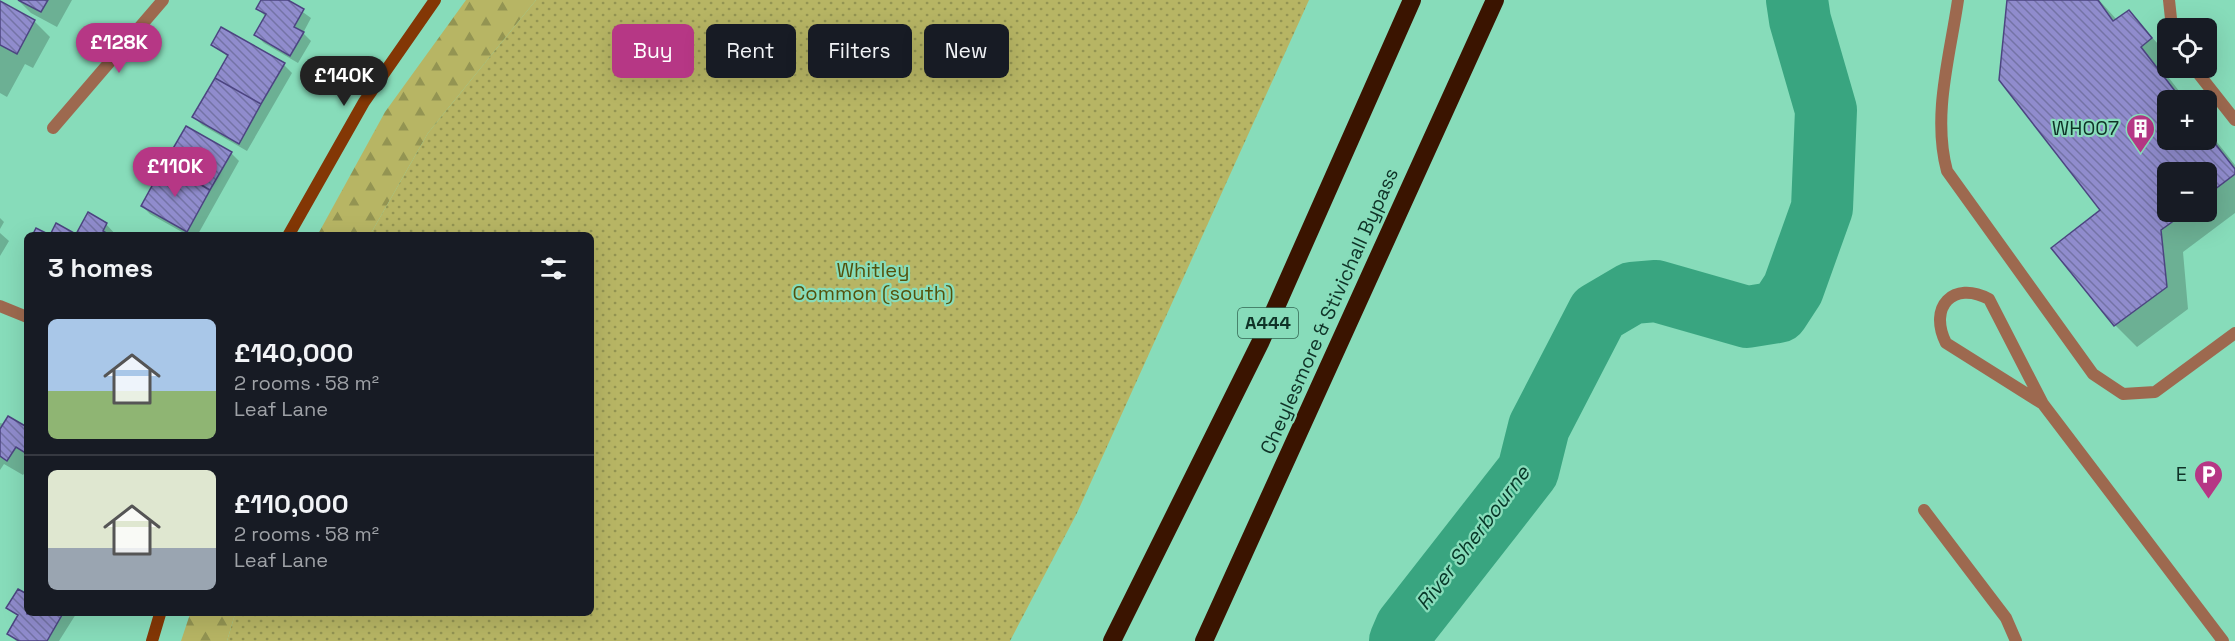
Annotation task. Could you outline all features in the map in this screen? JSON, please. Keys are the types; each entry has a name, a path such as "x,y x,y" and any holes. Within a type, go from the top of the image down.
{"highway":[{"name":"A444","path":"1112,641 1260,343 1412,0"},
{"name":"Cheylesmore & Stivichall Bypass","path":"1204,641 1494,0"}],"street":[{"path":"53,128 163,0"},
{"path":"290,232 364,102 435,0"},
{"path":"1958,0 1940,121 1940,145 1947,171 2093,374 2123,394 2155,392 2235,333"},
{"path":"2169,0 2171,18"},
{"path":"2202,78 2235,120"},
{"path":"2043,404 1946,343 1938,328 1939,314 1945,302 1958,294 1975,292 1989,299 2043,404 2223,641"},
{"path":"0,306 24,316"},
{"path":"1924,510 2006,618 2016,641"},
{"path":"152,641 159,616"}],"green space":[{"path":"466,0 536,0 428,133 372,232 319,232 385,112"},
{"name":"Whitley Common (south)","path":"536,0 1309,0 1077,513 1010,641 227,641 234,616 594,616 594,232 372,232 428,133"},
{"path":"189,616 234,616 227,641 181,641"}],"building":[{"path":"18,0 48,0 41,12"},
{"path":"261,0 288,0 304,9 294,27 304,32 290,56 254,35 266,14 256,9"},
{"name":"WH007","path":"2007,0 2098,0 2113,21 2129,10 2152,38 2141,47 2157,68 2157,78 2165,78 2174,90 2157,90 2157,150 2217,150 2217,146 2235,169 2235,174 2217,188 2217,162 2157,162 2157,222 2172,222 2161,230 2167,287 2114,326 2051,248 2100,210 1999,80"},
{"path":"0,1 35,20 17,54 0,45"},
{"path":"221,27 285,63 261,104 215,78 228,55 211,45"},
{"path":"215,78 261,104 239,144 192,117"},
{"path":"186,126 232,152 210,190 164,164"},
{"path":"164,164 210,190 187,232 141,206"},
{"path":"88,212 107,223 103,231 105,232 77,232"},
{"path":"56,223 72,232 52,232"},
{"path":"8,416 24,425 24,452 16,447 7,461 0,456 0,429"},
{"path":"18,589 24,592 24,616 61,616 47,641 19,641 7,634 18,615 6,608"}],"waterway":[{"name":"River Sherbourne","path":"1400,641 1406,627 1528,471 1539,427 1598,313 1632,293 1656,291 1747,317 1778,312 1793,289 1822,208 1826,110 1800,20 1797,0"}],"place":[{"name":"WH007","path":"2140,154"},
{"name":"E","path":"2208,500"}]}
